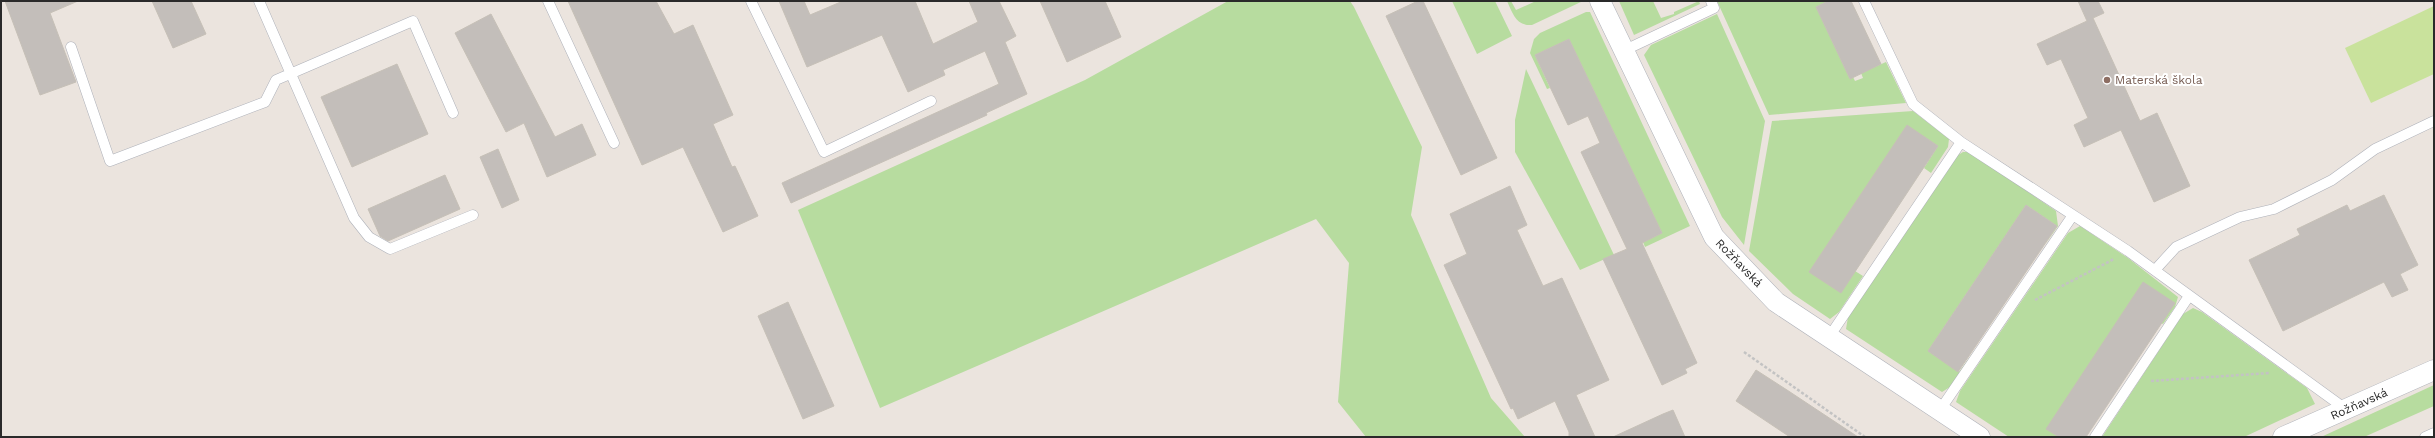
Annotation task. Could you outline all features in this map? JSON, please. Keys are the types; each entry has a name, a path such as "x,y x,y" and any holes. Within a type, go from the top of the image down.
{"street":[{"name":"Rožňavská","path":"1600,1 1714,237 1776,302 1980,437"},
{"name":"Rožňavská","path":"2283,437 2347,410 2434,370"}],"lane":[{"path":"259,1 354,218 369,237 390,249 473,215"},
{"path":"548,1 614,143"},
{"path":"751,1 824,152 931,101"},
{"path":"1625,50 1714,8 1711,1"},
{"path":"1864,1 1913,104 1961,142 2155,270 2347,410"},
{"path":"72,48 110,161 266,102 275,81 413,20 453,113"},
{"path":"2155,270 2176,247 2240,217 2280,206 2332,180 2375,149 2434,120"},
{"path":"1829,337 1961,142"},
{"path":"1940,410 2073,215"},
{"path":"2095,437 2190,296"},
{"path":"2425,437 2434,433"}],"path":[{"path":"2016,298 2026,304 2128,251"},
{"path":"1744,352 1865,437"},
{"path":"2134,379 2139,382 2281,373 2289,368"}],"green space":[{"path":"1228,1 1350,1 1422,147 1411,215 1491,398 1525,437 1366,437 1338,402 1349,263 1316,219 880,408 798,210 1085,80"},
{"path":"1452,1 1495,1 1512,36 1477,54"},
{"path":"1507,1 1511,1 1516,10 1536,1 1583,1 1532,25 1527,25 1522,24 1513,15"},
{"path":"1619,1 1653,1 1661,18 1674,14 1674,12 1699,1 1700,4 1634,35"},
{"path":"1717,1 1828,1 1816,7 1850,79 1853,77 1855,81 1863,78 1861,73 1886,62 1906,103 1769,115"},
{"path":"2434,6 2434,74 2371,103 2345,48"},
{"path":"1586,12 1590,12 1690,226 1645,247 1643,242 1662,233 1569,39 1535,55 1550,88 1547,89 1530,53 1534,39 1540,33"},
{"path":"1717,14 1765,121 1744,245 1722,217 1644,55 1651,45"},
{"path":"1526,69 1614,255 1580,270 1515,152 1515,120"},
{"path":"1913,111 1949,139 1948,147 1931,173 1924,168 1938,146 1907,126 1855,271 1863,276 1839,312 1830,319 1793,294 1749,251 1772,121"},
{"path":"1963,152 1969,152 2056,211 2058,226 2044,246 2057,226 2026,205 1928,351 1959,372 1974,351 1950,387 1942,392 1846,329 1848,317 1958,155"},
{"path":"2080,226 2128,258 2178,297 2175,307 2163,324 2161,323 2047,429 2059,437 2009,437 1956,402 1960,391 2068,233"},
{"path":"2193,308 2202,312 2307,388 2315,404 2244,437 2102,437 2183,314"},
{"path":"2434,385 2434,406 2364,437 2321,437"}],"building":[{"path":"5,1 78,1 50,13 76,82 40,95"},
{"path":"152,1 191,1 206,34 173,48"},
{"path":"568,1 656,1 674,34 693,25 733,115 713,124 732,167 735,166 758,216 723,232 683,147 642,165"},
{"path":"779,1 804,1 810,15 843,1 915,1 933,44 978,22 969,1 999,1 1016,36 1005,42 1027,94 986,113 987,115 791,203 782,183 999,84 985,51 943,70 945,75 908,92 882,35 807,67"},
{"path":"1040,1 1105,1 1121,37 1067,62"},
{"path":"1418,1 1423,1 1497,158 1461,175 1386,16"},
{"path":"1828,1 1851,1 1881,64 1850,79 1816,7"},
{"path":"2078,1 2098,1 2104,13 2093,18 2140,121 2157,113 2190,186 2154,202 2121,130 2084,147 2074,125 2088,118 2061,59 2047,65 2037,44 2087,21"},
{"path":"491,14 555,137 582,124 596,155 547,177 524,123 506,132 455,33"},
{"path":"1569,39 1662,233 1642,243 1697,363 1685,369 1687,373 1662,385 1603,259 1627,249 1581,152 1600,143 1588,116 1568,125 1535,55"},
{"path":"397,64 428,134 352,167 321,97"},
{"path":"1907,125 1938,146 1841,293 1809,272"},
{"path":"498,149 519,200 502,208 480,157"},
{"path":"445,175 460,209 388,241 380,236 368,209"},
{"path":"1510,186 1527,225 1517,230 1543,286 1562,278 1609,380 1576,395 1595,437 1569,437 1569,432 1555,401 1518,419 1513,408 1511,409 1444,265 1467,254 1450,214"},
{"path":"2384,195 2418,265 2400,274 2408,290 2392,297 2384,282 2283,331 2249,260 2300,235 2297,229 2347,205 2350,211"},
{"path":"2026,205 2057,226 1958,372 1928,351"},
{"path":"2143,282 2175,303 2086,437 2059,437 2046,429"},
{"path":"788,302 834,406 803,419 758,316"},
{"path":"1756,370 1858,437 1790,437 1736,401"},
{"path":"1673,410 1685,437 1613,437 1663,414"}],"place":[{"name":"Materská škola","path":"2107,80"}]}
